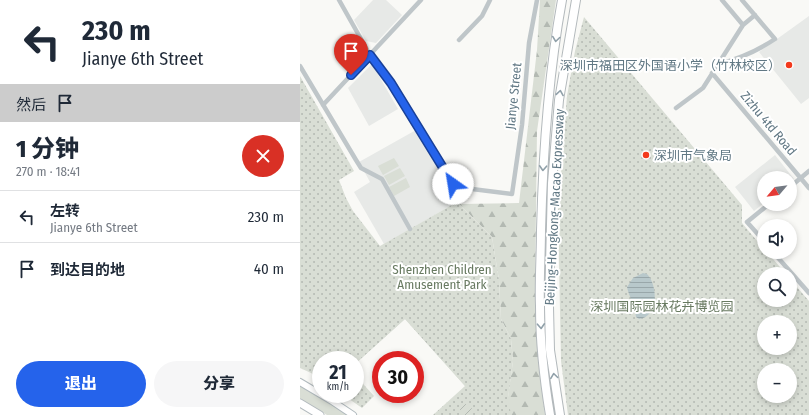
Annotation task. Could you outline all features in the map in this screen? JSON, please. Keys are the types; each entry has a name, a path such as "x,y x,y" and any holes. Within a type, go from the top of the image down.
{"highway":[{"name":"Beijing-Hongkong-Macao Expressway","path":"550,415 542,344 540,307 542,198 550,90 562,0"},
{"name":"Beijing-Hongkong-Macao Expressway","path":"560,415 550,350 549,307 552,183 559,100 576,0"}],"main road":[{"path":"300,382 332,400 353,415"},
{"path":"300,403 320,415"}],"street":[{"path":"339,0 370,55"},
{"path":"323,105 421,0"},
{"path":"459,40 482,16 490,0"},
{"name":"Jianye Street","path":"370,55 391,83 456,187 512,194 522,125 529,43 537,0"},
{"path":"722,0 743,25"},
{"path":"718,64 738,59 762,48 775,39 742,0"},
{"path":"676,108 703,88 743,25 755,15"},
{"path":"300,66 361,168 382,179 410,229"},
{"name":"Zizhu 4td Road","path":"712,73 809,188"},
{"path":"797,181 809,171"},
{"path":"757,233 747,222 760,211"},
{"path":"779,259 809,293"}],"shaded area":[{"path":"373,0 386,0 402,15 376,43 366,41 354,20"},
{"name":"深圳市福田区外国语小学（竹林校区）","path":"809,16 809,98 801,104 759,52"},
{"path":"372,64 398,109 369,126 348,88"},
{"path":"416,130 457,202 384,244 354,192 370,182 359,162"},
{"path":"775,155 788,171 757,171 757,209 754,211 735,187"},
{"path":"643,273 647,274 651,279 655,293 655,300 650,313 646,317 639,319 636,317 627,287 633,278"}],"green space":[{"path":"540,0 556,0 537,131 535,289 538,352 545,415 474,415 465,386 405,319 364,356 364,351 332,351 388,303 508,397 513,361 511,339 501,319 499,280 492,237 459,204 519,203 537,50"},
{"name":"深圳国际园林花卉博览园","path":"584,17 742,205 742,223 757,241 757,259 773,259 780,267 757,267 757,307 797,307 797,287 809,301 809,415 568,415 561,361 558,212 567,96 575,51"},
{"name":"Shenzhen Children Amusement Park","path":"300,76 354,171 339,180 346,198 353,211 380,246 457,202 492,237 499,280 501,319 511,339 513,361 508,398 511,415 433,415 465,386 405,319 364,356 364,351 312,351 312,374 300,368"},
{"path":"394,158 399,166 383,175 378,166"},
{"path":"400,168 405,176 389,185 384,176"},
{"path":"406,178 410,187 394,196 389,187"},
{"path":"300,385 312,392 312,403 331,403 349,415 327,415 300,399"},
{"path":"364,385 372,394 372,398 362,408 355,403 364,403"},
{"path":"468,404 471,405 471,415 464,416 461,415 460,408 461,405"}],"place":[{"name":"深圳市福田区外国语小学（竹林校区）","path":"789,65"},
{"name":"深圳市气象局","path":"646,155"}],"route":[{"path":"351,75 370,55 391,83 453,184"}]}
